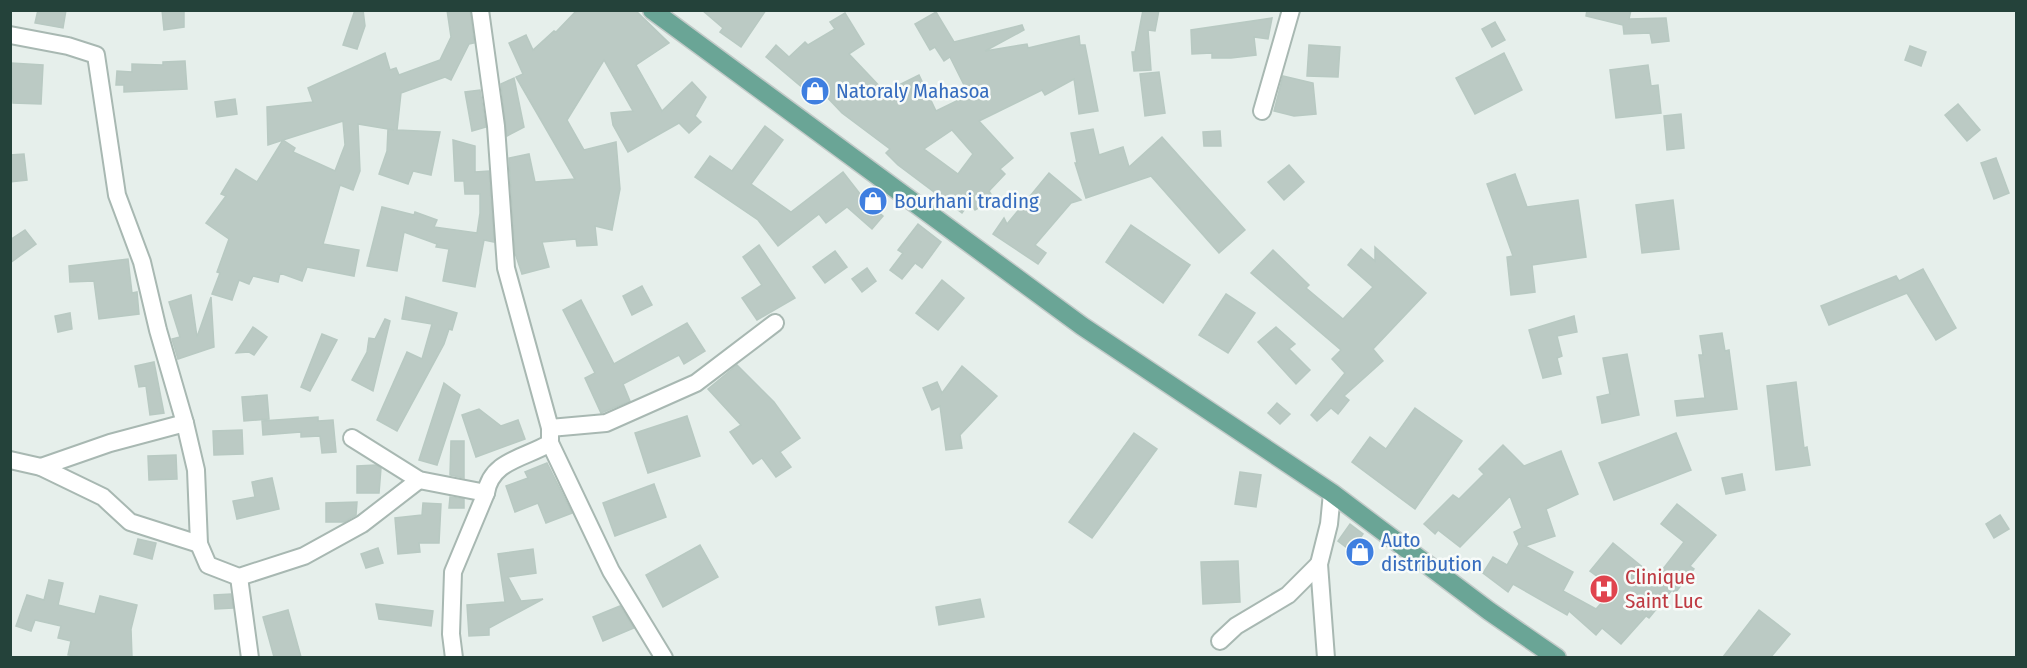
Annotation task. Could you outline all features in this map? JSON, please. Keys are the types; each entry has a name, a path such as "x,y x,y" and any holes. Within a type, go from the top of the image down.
{"main road":[{"path":"652,10 1082,326 1332,493 1489,611 1557,657"}],"street":[{"path":"480,10 496,126 506,268 550,435 611,571 662,657"},
{"path":"1262,111 1291,10"},
{"path":"10,34 96,56 117,195 142,262 158,330 185,423 196,470 199,544 208,565 239,577 304,556 362,524 419,480"},
{"path":"453,657 451,634 453,572 486,493 488,479 506,463 536,451 550,435 606,423 696,384 775,323"},
{"path":"41,466 110,443 185,423"},
{"path":"352,438 419,480 486,493"},
{"path":"10,460 41,466 103,497 130,522 199,544"},
{"path":"1326,657 1320,564 1329,524 1332,493"},
{"path":"1220,641 1236,626 1288,594 1320,564"},
{"path":"239,577 250,657"}],"building":[{"path":"38,10 66,10 63,28 35,23"},
{"path":"162,10 184,10 184,27 164,30"},
{"path":"355,10 363,10 365,26 357,49 343,45"},
{"path":"447,10 470,10 474,43 469,44 451,80 445,77 401,93 397,130 440,132 431,175 413,171 408,184 379,174 387,151 388,129 358,124 360,171 353,190 340,185 323,244 359,250 354,276 307,267 302,281 280,273 278,282 253,276 249,284 239,280 232,300 212,294 229,239 206,223 226,196 221,194 236,169 257,182 283,140 268,145 267,107 313,102 308,88 385,53 390,70 396,68 399,75 440,60 451,37","holes":["343,121 345,145 335,171 293,152 295,148 283,140"]},
{"path":"577,10 635,10 669,43 636,65 662,111 692,82 706,97 695,116 701,122 689,133 679,123 628,152 613,125 611,113 633,111 604,60 567,120 584,150 616,142 620,189 612,230 595,226 597,245 577,246 576,239 542,242 549,267 522,274 515,253 509,158 529,154 535,182 575,179 516,77 523,74 509,43 526,35 533,50 554,31 556,32"},
{"path":"702,10 766,10 741,47 720,32 723,28"},
{"path":"1143,10 1159,10 1155,31 1148,30 1151,70 1134,71 1132,52 1135,52"},
{"path":"1587,10 1631,10 1629,19 1666,18 1669,41 1652,43 1650,33 1624,34 1623,25 1586,16"},
{"path":"936,12 954,42 1022,25 1024,30 985,51 1027,44 1028,48 1079,36 1080,45 1085,45 1098,111 1079,114 1074,79 1045,95 1042,90 979,121 1013,158 1000,169 1005,174 989,191 994,199 975,210 970,202 962,213 898,165 886,153 890,149 842,113 823,93 816,99 766,57 776,45 789,57 805,42 808,45 835,29 830,22 845,13 864,44 849,54 885,92 919,75 936,111 969,95 950,57 944,61 935,47 930,50 915,24","holes":["952,130 973,154 958,174 924,149"]},
{"path":"1272,18 1268,39 1254,37 1256,55 1212,58 1212,53 1192,54 1191,30"},
{"path":"1495,22 1505,40 1492,47 1482,29"},
{"path":"1309,45 1340,47 1338,77 1307,76"},
{"path":"1910,46 1926,52 1921,66 1905,60"},
{"path":"1504,53 1522,90 1475,114 1456,78"},
{"path":"185,61 187,89 124,92 124,85 116,85 117,71 132,72 132,64 163,65 163,62"},
{"path":"11,63 43,65 41,104 13,103"},
{"path":"1648,65 1651,86 1658,85 1661,113 1616,118 1610,70"},
{"path":"1159,72 1165,113 1145,116 1140,74"},
{"path":"1283,76 1313,83 1316,114 1294,116 1274,111"},
{"path":"514,78 524,127 507,136 501,84"},
{"path":"480,90 486,127 472,131 465,92"},
{"path":"235,99 237,114 217,117 215,102"},
{"path":"1958,104 1980,130 1967,141 1945,115"},
{"path":"1681,114 1684,148 1667,150 1664,116"},
{"path":"765,126 783,140 751,184 791,212 843,172 864,199 883,216 872,229 847,207 826,223 819,214 778,246 758,220 695,177 710,156 732,171"},
{"path":"1093,129 1099,155 1123,147 1129,167 1162,137 1245,230 1219,253 1151,176 1086,198 1075,163 1077,163 1071,133"},
{"path":"1220,131 1221,146 1204,146 1203,132"},
{"path":"453,140 475,146 475,172 489,171 494,242 484,240 475,287 443,281 449,249 436,247 437,244 404,232 397,271 367,266 382,207 414,215 415,212 437,220 434,227 477,233 480,194 465,194 464,181 455,181"},
{"path":"24,154 27,180 10,182 10,155"},
{"path":"1996,158 2009,193 1994,199 1981,163"},
{"path":"1289,165 1304,182 1284,200 1268,182"},
{"path":"1049,173 1081,200 1071,203 1035,245 1046,253 1038,264 993,234 1004,218 1007,224"},
{"path":"1515,174 1527,207 1578,200 1586,257 1532,265 1535,292 1511,295 1507,257 1513,256 1487,184"},
{"path":"1673,200 1679,249 1642,253 1636,205"},
{"path":"918,224 941,242 922,268 915,263 902,279 890,270 903,253 898,250"},
{"path":"1131,225 1190,265 1163,303 1106,262"},
{"path":"25,230 36,244 10,263 10,240"},
{"path":"759,245 795,298 757,320 742,298 762,285 743,257"},
{"path":"1375,247 1426,293 1373,349 1383,361 1344,396 1349,400 1338,414 1331,408 1317,421 1311,415 1345,373 1332,359 1341,350 1251,273 1273,250 1309,285 1306,288 1343,319 1373,287 1348,265 1361,249 1375,261"},
{"path":"835,251 847,267 825,283 813,267"},
{"path":"128,259 132,293 137,292 139,314 99,319 94,281 70,282 69,266"},
{"path":"867,268 876,281 862,292 852,279"},
{"path":"1923,269 1956,328 1936,340 1907,293 1829,325 1821,306 1896,276 1899,281"},
{"path":"942,280 964,298 938,330 916,313"},
{"path":"642,286 652,305 632,315 623,296"},
{"path":"1226,294 1255,313 1228,353 1199,335"},
{"path":"191,295 197,337 211,297 214,347 178,359 172,339 180,337 169,302"},
{"path":"406,297 457,313 452,330 449,329 444,344 397,431 377,420 407,352 422,359 432,324 402,319"},
{"path":"581,300 614,364 687,323 705,351 684,364 679,355 623,384 630,401 601,413 585,378 595,373 563,310"},
{"path":"70,313 72,329 58,332 55,316"},
{"path":"1574,316 1577,332 1557,336 1562,356 1557,358 1561,374 1543,378 1529,330"},
{"path":"385,319 390,321 373,391 352,380 367,352 369,338 375,339"},
{"path":"253,327 267,337 254,355 249,352 236,353"},
{"path":"1276,327 1295,344 1289,349 1310,370 1296,384 1258,342"},
{"path":"1722,333 1725,351 1729,350 1737,409 1677,416 1675,401 1705,398 1699,355 1703,355 1700,336"},
{"path":"322,334 337,340 310,391 301,387"},
{"path":"1627,354 1639,415 1602,423 1597,397 1610,394 1603,358"},
{"path":"154,362 164,413 150,415 146,386 139,387 135,366"},
{"path":"737,365 774,402 800,438 780,452 791,467 776,477 762,458 753,464 730,432 741,425 708,389"},
{"path":"962,366 997,396 960,435 962,448 946,450 940,406 932,410 923,388 937,382 942,393"},
{"path":"1796,382 1804,448 1807,447 1810,465 1776,470 1767,386"},
{"path":"444,383 460,395 437,465 419,460"},
{"path":"267,395 269,419 244,421 242,397"},
{"path":"1277,403 1290,414 1280,424 1268,413"},
{"path":"1415,408 1462,441 1415,509 1352,462 1370,437 1386,449"},
{"path":"479,409 501,426 518,420 525,439 476,457 462,415"},
{"path":"687,416 700,456 648,473 635,433"},
{"path":"318,417 318,421 333,420 336,452 322,453 320,436 301,437 301,432 263,435 262,421"},
{"path":"242,430 243,454 214,455 213,431"},
{"path":"1134,433 1157,449 1092,538 1069,522"},
{"path":"1676,433 1691,470 1614,500 1599,463"},
{"path":"451,441 464,441 464,478 450,475"},
{"path":"1503,445 1524,466 1561,451 1578,494 1546,509 1555,536 1525,546 1573,572 1563,591 1596,609 1614,589 1590,571 1613,543 1656,578 1684,542 1661,524 1677,504 1716,535 1690,566 1694,569 1675,593 1672,590 1649,618 1646,616 1621,644 1602,628 1596,635 1569,611 1567,615 1513,584 1508,592 1483,573 1493,557 1507,565 1519,544 1514,532 1522,528 1510,496 1460,547 1438,530 1435,534 1424,524 1453,495 1459,499 1484,474 1479,469"},
{"path":"176,455 177,479 149,480 148,456"},
{"path":"547,463 572,513 546,523 538,503 515,512 506,486 528,478 525,472"},
{"path":"376,465 381,468 379,493 357,493 357,466"},
{"path":"1240,472 1261,475 1256,507 1235,504"},
{"path":"1742,474 1745,490 1726,494 1722,478"},
{"path":"272,478 279,509 237,519 233,501 255,497 252,482"},
{"path":"654,484 666,517 615,536 603,503"},
{"path":"450,497 464,499 464,508 449,508"},
{"path":"357,502 356,515 344,522 326,522 326,503"},
{"path":"423,503 441,504 439,543 419,543 420,552 398,554 395,518 422,515"},
{"path":"2000,515 2009,529 1994,538 1986,524"},
{"path":"1350,524 1363,534 1351,551 1338,541"},
{"path":"138,539 156,543 152,559 134,554"},
{"path":"700,545 718,577 663,607 646,575"},
{"path":"378,548 383,563 366,568 361,554"},
{"path":"533,549 536,573 508,577 521,601 543,599 489,628 489,635 469,636 467,605 505,602 498,554"},
{"path":"1238,561 1240,602 1203,604 1201,562"},
{"path":"49,580 63,583 58,605 95,614 100,596 137,605 131,629 132,657 68,655 71,641 58,638 61,626 35,620 31,631 16,626 27,595 44,600"},
{"path":"231,594 233,608 215,609 214,595"},
{"path":"980,599 984,617 939,625 936,607"},
{"path":"376,604 433,611 431,626 379,619"},
{"path":"620,606 634,628 603,641 593,617"},
{"path":"288,610 301,657 274,657 263,617"},
{"path":"1759,610 1790,634 1771,657 1723,657"}],"place":[{"name":"Natoraly Mahasoa","path":"815,91"},
{"name":"Bourhani trading","path":"873,201"},
{"name":"Auto distribution","path":"1360,552"},
{"name":"Clinique Saint Luc","path":"1604,589"}]}
